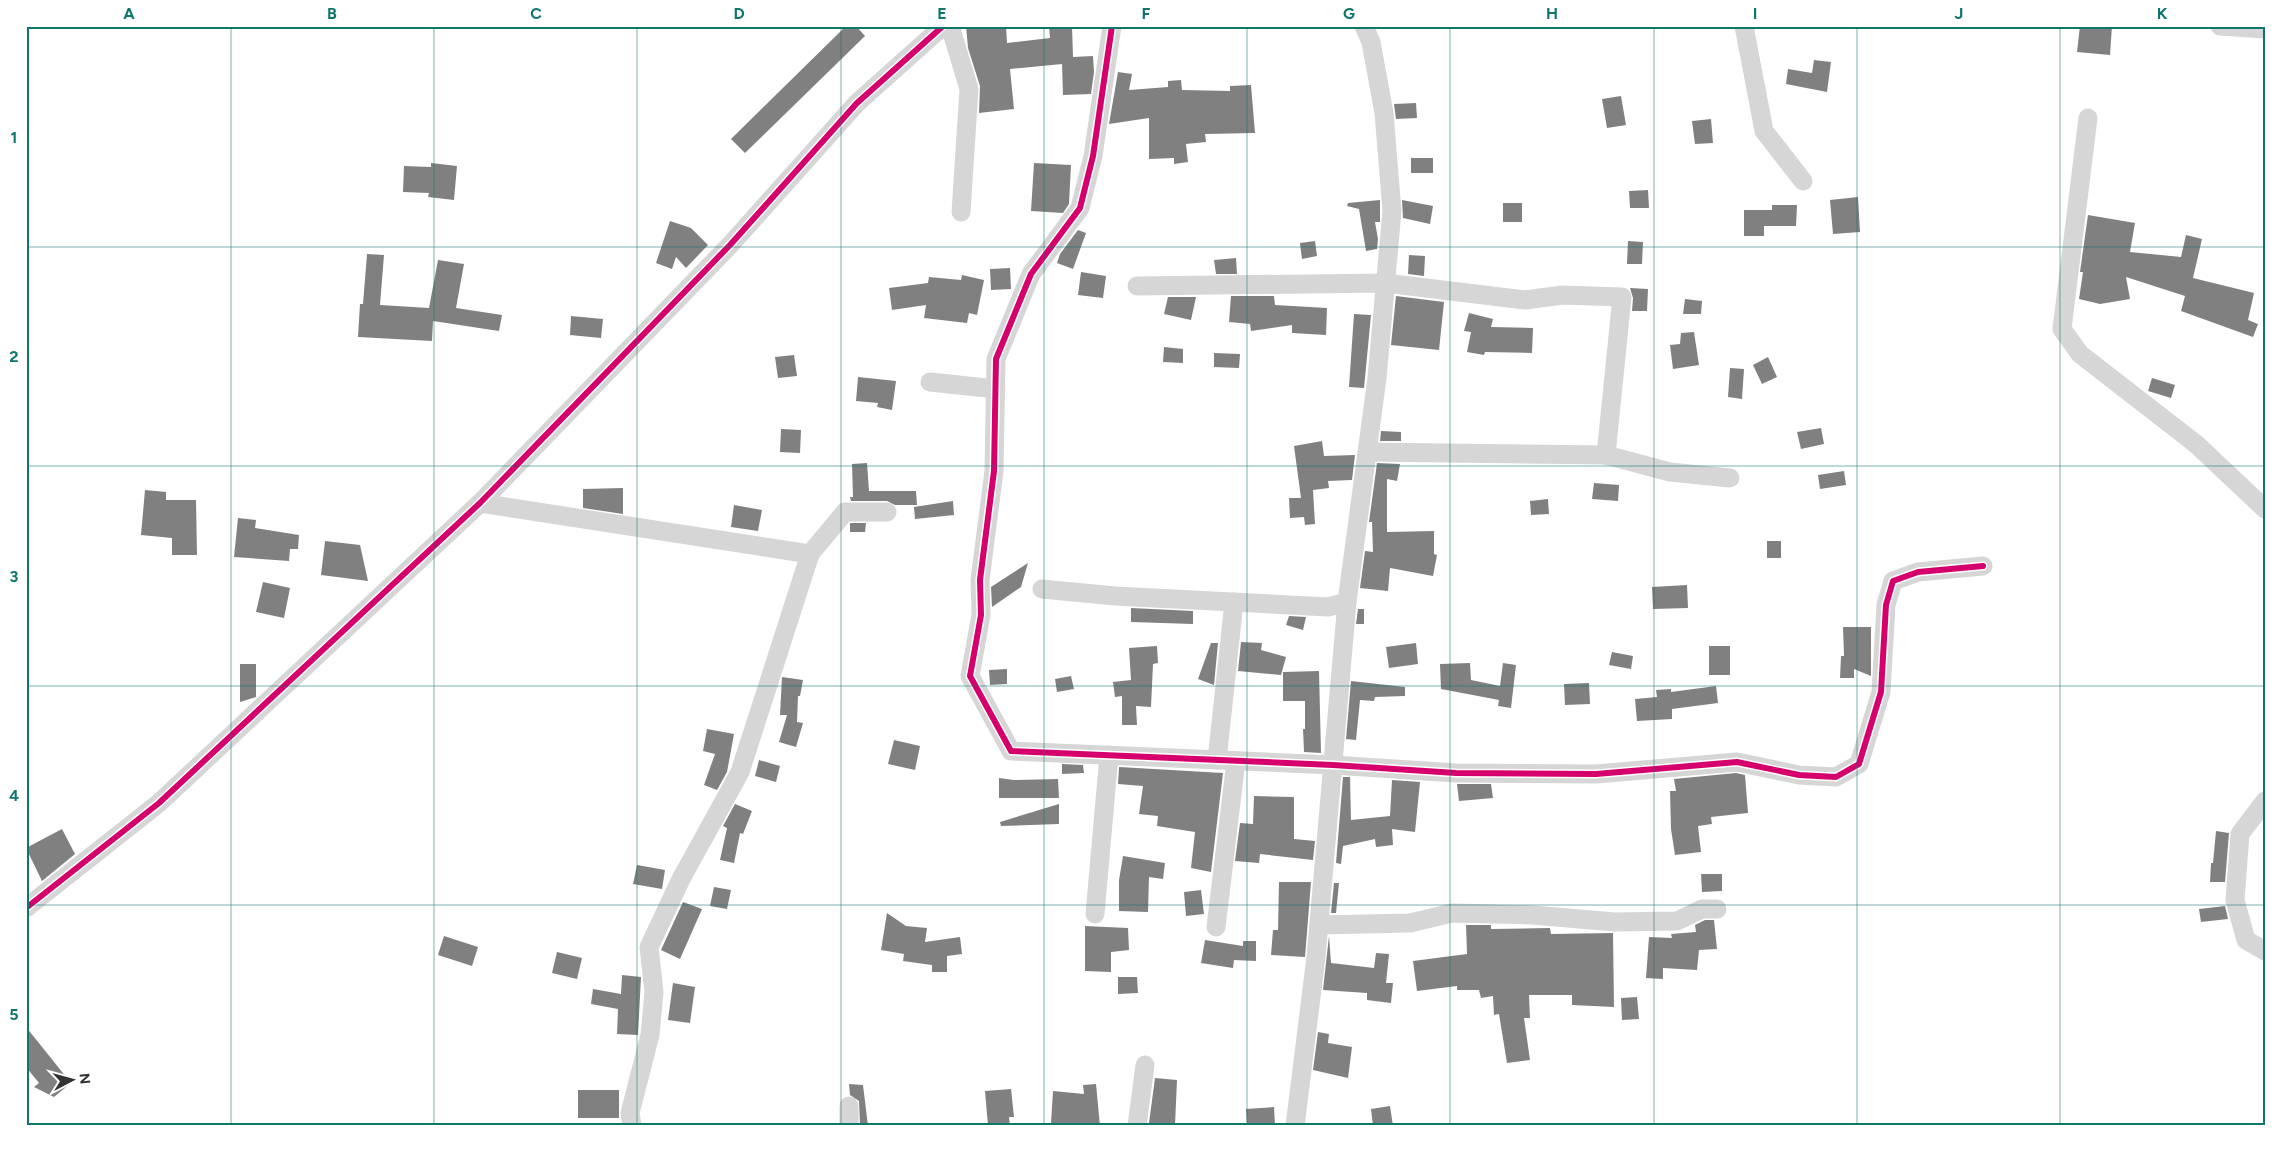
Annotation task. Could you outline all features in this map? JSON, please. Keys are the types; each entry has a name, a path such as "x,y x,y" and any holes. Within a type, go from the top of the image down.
{"street":[{"path":"26,908 159,803 480,502 730,244 857,103 943,26"},
{"path":"950,26 969,89 961,212"},
{"path":"1112,26 1093,156 1080,208 1031,274 996,359 994,471 980,580 981,615 970,676 1011,751 1333,765 1456,773 1596,774 1737,762 1799,775 1836,777 1859,764 1881,692 1886,605 1893,581 1918,572 1983,566"},
{"path":"1296,1126 1319,925 1347,602 1377,378 1392,211 1385,123 1371,42 1364,26"},
{"path":"1744,26 1764,131 1803,181"},
{"path":"2220,26 2265,29"},
{"path":"2088,118 2062,329 2080,354 2196,444 2262,503"},
{"path":"1137,286 1385,283 1525,300 1563,295 1622,297 1606,455"},
{"path":"930,382 996,390"},
{"path":"1367,452 1606,455 1670,472 1730,478"},
{"path":"480,502 810,554"},
{"path":"632,1126 630,1113 650,1035 654,992 649,947 681,879 740,772 810,554 845,512 887,512"},
{"path":"1042,589 1115,596 1328,607 1347,602"},
{"path":"1217,760 1234,602"},
{"path":"1095,914 1109,755"},
{"path":"1216,927 1236,761"},
{"path":"2265,801 2240,834 2235,900 2246,940 2265,952"},
{"path":"1319,925 1410,923 1452,913 1532,915 1615,922 1677,921 1702,909 1717,909"},
{"path":"1137,1126 1145,1064"},
{"path":"849,1106 849,1126"}],"building":[{"path":"846,26 856,26 865,36 745,153 731,139"},
{"path":"966,26 1006,26 1007,43 1050,38 1049,26 1072,26 1073,57 1093,56 1094,72 1091,94 1063,95 1062,64 1010,69 1014,109 979,113 980,86 968,48"},
{"path":"2080,26 2112,26 2110,55 2077,52"},
{"path":"1814,60 1831,62 1827,92 1786,84 1788,69 1812,73"},
{"path":"1118,72 1132,74 1129,90 1168,87 1168,81 1181,80 1182,90 1230,91 1230,86 1251,85 1255,133 1205,134 1206,142 1186,144 1188,162 1174,164 1174,158 1149,159 1149,118 1109,124"},
{"path":"1621,96 1626,125 1607,128 1602,99"},
{"path":"1416,103 1417,118 1396,119 1394,104"},
{"path":"1711,119 1713,143 1695,144 1692,121"},
{"path":"1411,158 1433,158 1433,173 1411,173"},
{"path":"431,163 457,166 454,200 428,197 429,193 403,192 404,166 431,167"},
{"path":"1034,163 1071,165 1069,204 1063,213 1031,211"},
{"path":"1648,190 1649,208 1630,208 1629,191"},
{"path":"1858,197 1860,232 1833,234 1830,200"},
{"path":"1380,200 1380,222 1375,222 1378,239 1377,249 1366,251 1359,209 1347,206 1348,203"},
{"path":"1402,200 1433,206 1430,224 1403,218"},
{"path":"1503,203 1522,203 1522,222 1503,222"},
{"path":"1772,205 1797,205 1796,226 1764,226 1764,236 1744,236 1744,210 1772,210"},
{"path":"2088,215 2135,223 2130,252 2181,257 2186,235 2202,239 2193,278 2254,293 2248,320 2258,324 2253,337 2181,311 2185,296 2126,277 2130,299 2100,304 2079,299 2083,272 2080,272"},
{"path":"670,221 691,228 708,245 686,268 676,257 672,269 656,263"},
{"path":"1078,230 1086,233 1073,269 1057,263 1060,254"},
{"path":"1315,241 1317,256 1302,259 1300,243"},
{"path":"1628,241 1643,242 1642,264 1627,264"},
{"path":"367,254 384,255 380,305 429,308 438,260 464,264 456,308 502,315 499,331 433,321 432,341 358,337 360,304 363,304"},
{"path":"1409,255 1425,256 1424,276 1408,274"},
{"path":"1236,258 1237,274 1216,274 1214,260"},
{"path":"1010,268 1011,289 991,290 990,269"},
{"path":"1081,272 1106,276 1103,298 1078,295"},
{"path":"962,275 984,280 977,315 969,313 967,323 924,318 926,305 892,310 889,288 928,283 929,277 961,280"},
{"path":"1630,288 1648,289 1647,311 1632,311 1633,298"},
{"path":"1231,296 1274,296 1275,305 1327,308 1326,335 1292,333 1292,325 1251,331 1250,324 1229,322"},
{"path":"1396,296 1444,302 1439,350 1391,345"},
{"path":"1168,297 1196,297 1191,320 1164,314"},
{"path":"1685,299 1702,301 1701,314 1683,314"},
{"path":"1469,313 1493,319 1491,327 1533,328 1532,353 1485,352 1484,355 1467,352 1471,332 1464,331"},
{"path":"1354,314 1371,315 1364,388 1349,387"},
{"path":"571,316 603,319 601,338 570,335"},
{"path":"1694,332 1699,365 1673,369 1670,345 1680,344 1681,333"},
{"path":"1164,347 1183,349 1183,363 1163,362"},
{"path":"1214,353 1240,354 1239,368 1214,367"},
{"path":"794,355 797,376 778,378 775,357"},
{"path":"1768,357 1777,377 1762,384 1753,365"},
{"path":"1730,368 1744,369 1742,399 1728,397"},
{"path":"858,377 896,381 892,410 877,407 878,403 856,401"},
{"path":"2152,378 2175,385 2171,398 2148,391"},
{"path":"1821,428 1824,444 1801,449 1797,432"},
{"path":"781,429 801,430 800,453 780,452"},
{"path":"1381,431 1401,432 1401,441 1380,441"},
{"path":"1322,441 1324,456 1355,455 1352,480 1328,481 1329,488 1313,490 1315,524 1305,525 1304,517 1290,518 1289,498 1301,498 1294,446"},
{"path":"867,463 869,491 916,491 917,505 895,505 887,501 851,501 850,497 853,497 852,464"},
{"path":"1377,463 1400,464 1397,481 1387,479 1387,532 1434,531 1434,554 1437,555 1433,576 1390,568 1388,591 1360,588 1365,551 1373,552 1372,522 1369,522"},
{"path":"1844,471 1846,485 1820,489 1818,475"},
{"path":"1594,483 1619,485 1618,501 1592,499"},
{"path":"623,488 623,514 583,508 583,489"},
{"path":"145,490 166,492 166,500 196,500 197,555 172,555 172,538 141,535"},
{"path":"1548,499 1549,514 1531,515 1530,501"},
{"path":"953,501 954,515 915,519 914,507"},
{"path":"734,505 762,510 758,531 731,527"},
{"path":"238,518 256,520 255,528 299,535 298,549 290,549 289,561 234,557"},
{"path":"850,523 866,523 865,532 850,532"},
{"path":"325,541 360,545 368,581 321,575"},
{"path":"1767,541 1781,541 1781,558 1767,558"},
{"path":"1028,563 1021,587 992,607 991,587"},
{"path":"263,582 290,588 284,618 256,612"},
{"path":"1687,585 1688,608 1653,609 1652,587"},
{"path":"1131,608 1193,611 1193,624 1131,622"},
{"path":"1358,609 1364,609 1364,624 1356,624"},
{"path":"1289,616 1306,617 1303,630 1286,625"},
{"path":"1843,627 1871,627 1871,676 1854,669 1854,678 1840,678 1841,656 1844,656"},
{"path":"1241,642 1262,643 1261,650 1286,657 1281,675 1238,671"},
{"path":"1211,643 1218,643 1214,685 1198,679"},
{"path":"1416,643 1418,664 1389,668 1386,647"},
{"path":"1157,646 1158,663 1153,664 1151,707 1136,706 1137,725 1122,725 1122,696 1115,697 1113,682 1131,680 1129,648"},
{"path":"1709,646 1730,646 1730,675 1709,675"},
{"path":"1612,652 1633,656 1631,669 1609,665"},
{"path":"1470,663 1471,680 1500,686 1503,663 1516,665 1511,708 1498,706 1499,700 1441,689 1440,664"},
{"path":"240,664 256,664 256,697 240,702"},
{"path":"1007,669 1007,684 990,685 989,670"},
{"path":"1319,671 1321,753 1304,752 1305,701 1283,701 1283,672"},
{"path":"1071,676 1074,689 1057,692 1055,679"},
{"path":"782,677 803,680 800,696 798,696 797,722 803,723 796,747 779,742 787,715 780,715"},
{"path":"1351,681 1405,687 1405,696 1375,697 1374,701 1360,700 1356,740 1346,739"},
{"path":"1589,683 1590,704 1565,705 1564,684"},
{"path":"1716,686 1718,703 1672,709 1672,719 1637,721 1635,699 1657,697 1656,690 1671,689 1671,692"},
{"path":"707,729 734,734 727,772 717,790 704,785 715,754 703,751"},
{"path":"894,740 920,746 915,770 888,764"},
{"path":"759,760 780,766 776,782 755,776"},
{"path":"1062,764 1083,765 1084,773 1062,774"},
{"path":"1119,767 1223,773 1211,872 1191,868 1195,832 1157,826 1158,816 1139,814 1143,786 1118,784"},
{"path":"1736,773 1745,775 1748,813 1711,817 1712,824 1698,826 1701,852 1675,855 1671,829 1670,791 1676,791 1674,779"},
{"path":"1343,777 1350,777 1351,820 1390,816 1392,780 1420,782 1415,832 1392,829 1393,845 1376,847 1375,839 1343,846 1341,864 1336,863"},
{"path":"999,778 1014,780 1058,779 1059,798 999,798"},
{"path":"1457,784 1491,784 1493,798 1459,801"},
{"path":"1254,796 1294,797 1294,839 1315,841 1313,860 1260,854 1259,863 1235,861 1240,823 1253,824"},
{"path":"735,804 752,811 743,834 740,833 734,863 720,860 727,828 723,826"},
{"path":"1059,804 1059,824 1001,826 1000,822"},
{"path":"62,829 75,854 42,881 26,848"},
{"path":"2216,831 2229,833 2225,882 2210,882"},
{"path":"1123,856 1165,863 1163,879 1149,877 1148,912 1119,911 1119,880"},
{"path":"637,865 665,870 662,889 633,884"},
{"path":"1701,874 1722,874 1722,891 1702,892"},
{"path":"1279,882 1311,882 1305,957 1271,955 1273,930 1278,930"},
{"path":"1334,883 1339,883 1336,913 1331,913"},
{"path":"714,887 731,890 727,909 710,906"},
{"path":"1201,890 1204,914 1186,916 1184,892"},
{"path":"683,902 702,909 680,959 661,950"},
{"path":"2225,906 2228,919 2201,922 2199,909"},
{"path":"887,913 906,926 927,928 925,942 960,937 962,954 947,956 947,972 932,972 932,965 903,961 904,954 881,950"},
{"path":"1705,920 1714,920 1717,949 1699,950 1697,970 1663,968 1663,979 1646,978 1649,937 1672,938 1671,934 1696,932 1695,925"},
{"path":"1466,925 1491,925 1491,929 1550,928 1551,934 1613,933 1614,1007 1572,1005 1572,995 1529,995 1530,1018 1524,1018 1530,1060 1507,1063 1499,1014 1494,1015 1493,996 1481,998 1479,990 1457,990 1457,986 1417,991 1413,961 1467,954"},
{"path":"1085,926 1128,928 1129,950 1111,952 1111,972 1085,971"},
{"path":"444,936 478,947 472,966 438,955"},
{"path":"1329,936 1331,963 1374,968 1376,953 1389,954 1386,983 1393,983 1391,1003 1367,1000 1367,993 1323,990"},
{"path":"1205,940 1243,946 1243,941 1256,941 1256,961 1234,960 1233,968 1201,963"},
{"path":"557,952 582,958 577,979 552,973"},
{"path":"622,975 641,977 638,1035 617,1034 618,1009 591,1004 593,989 621,994"},
{"path":"1118,977 1137,977 1138,993 1118,994"},
{"path":"673,983 695,987 690,1023 668,1020"},
{"path":"1637,997 1639,1019 1622,1020 1621,998"},
{"path":"26,1027 71,1083 54,1097 34,1087 39,1083 26,1067"},
{"path":"1318,1032 1329,1034 1328,1043 1352,1047 1348,1078 1313,1070"},
{"path":"1155,1078 1177,1080 1175,1125 1149,1123"},
{"path":"849,1084 863,1085 868,1126 860,1126 859,1101 850,1095"},
{"path":"1096,1084 1100,1126 1051,1123 1053,1091 1084,1094 1083,1085"},
{"path":"1011,1089 1014,1117 1009,1117 1010,1126 988,1126 985,1091"},
{"path":"578,1090 619,1090 619,1118 578,1118"},
{"path":"1390,1106 1393,1126 1373,1126 1371,1109"},
{"path":"1274,1107 1275,1126 1247,1126 1246,1109"}],"cycle path":[{"path":"26,908 159,803 480,503 730,245 857,103 943,26"},
{"path":"1112,26 1093,156 1080,208 1031,274 996,359 994,471 980,580 981,615 970,676 1011,751 1333,765 1456,773 1596,774 1737,762 1799,775 1836,777 1859,764 1881,692 1886,605 1893,581 1918,572 1983,566"}]}
